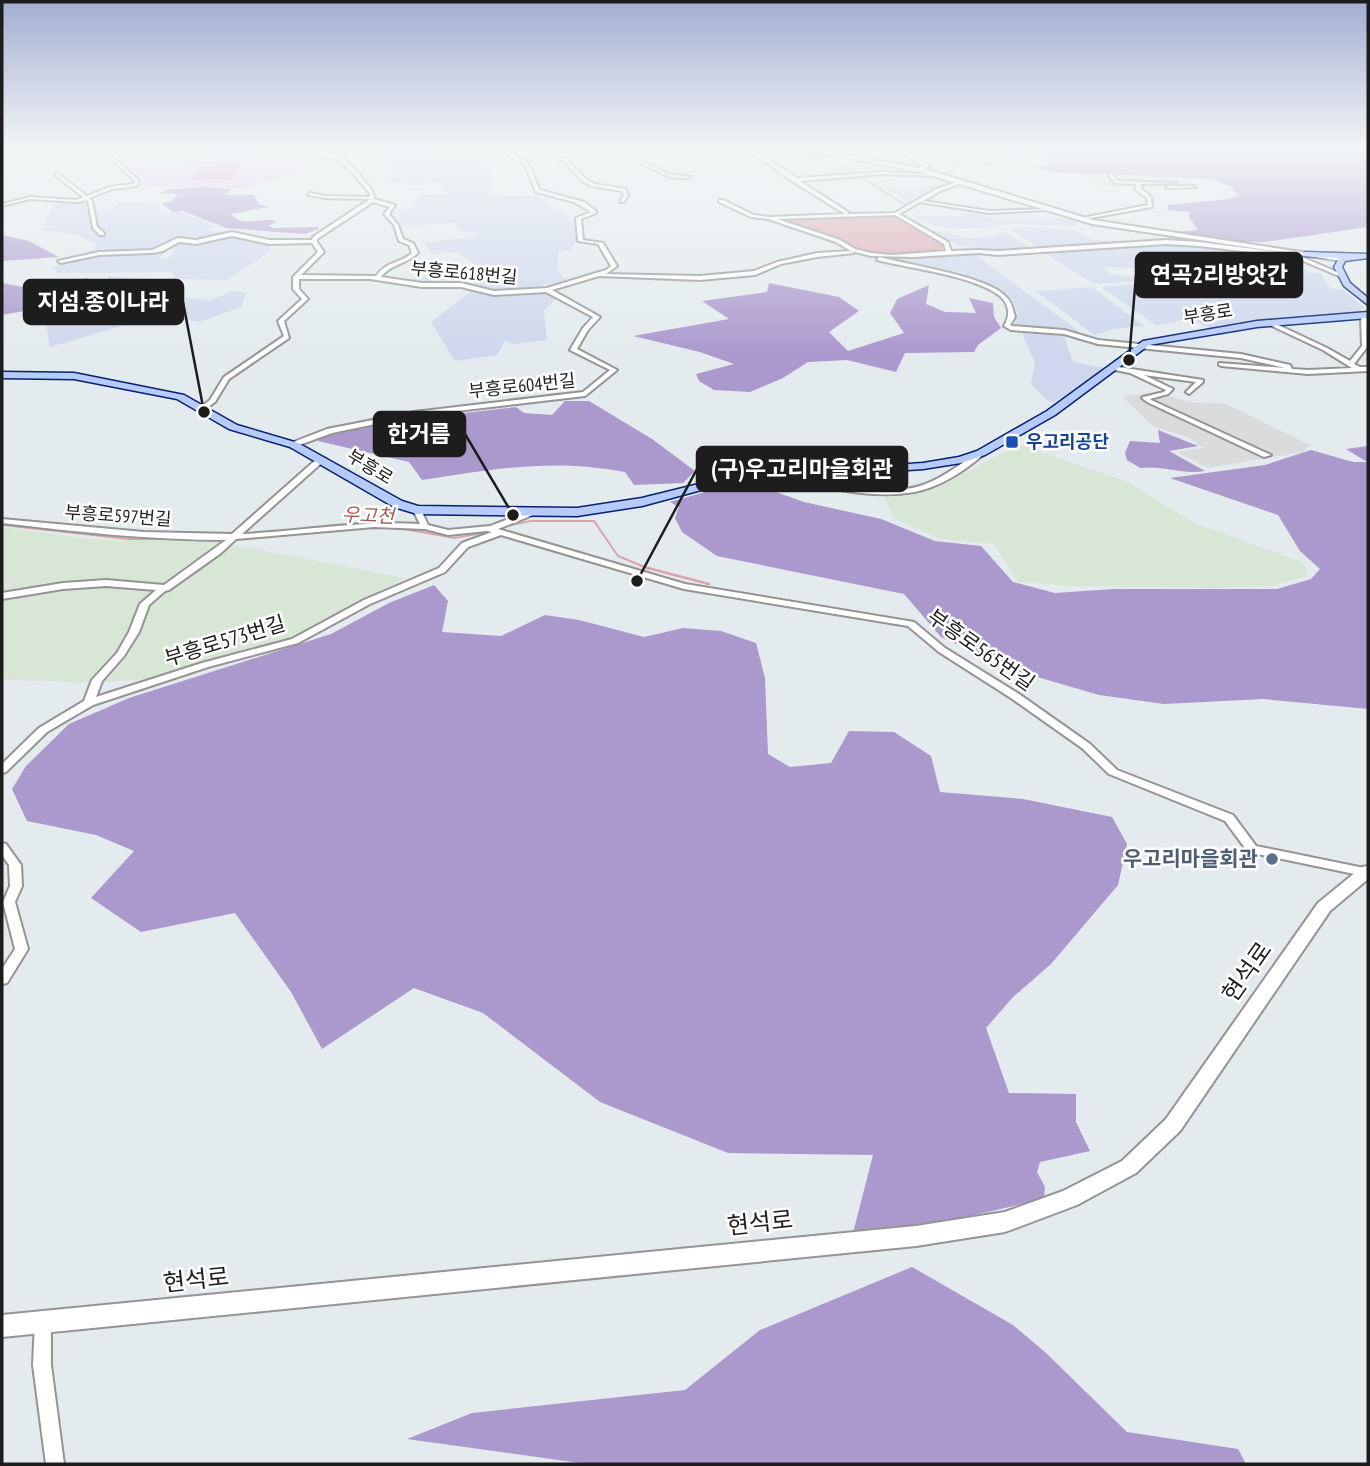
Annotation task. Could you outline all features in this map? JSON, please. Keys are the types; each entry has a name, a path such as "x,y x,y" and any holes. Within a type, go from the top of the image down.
{"main road":[{"path":"1293,252 1340,263 1368,256"},
{"path":"1305,254 1368,256"},
{"path":"1340,263 1347,284 1368,302"},
{"name":"부흥로","path":"2,374 74,376 180,397 233,427 295,445 398,504 417,510 577,512 642,502 731,479 940,464 981,453 1051,412 1138,348 1166,339 1270,323 1366,316"}],"street":[{"path":"92,216 95,228 102,234"},
{"path":"61,261 105,253 142,253 172,247 178,240 196,242 232,234 275,243 314,241 345,216"},
{"name":"부흥로618번길","path":"378,278 385,268 407,260 415,253 411,244 401,240 396,225 388,216"},
{"path":"547,290 608,271 614,266 600,243 582,241 578,218 582,216"},
{"path":"763,216 877,257"},
{"path":"769,218 819,216"},
{"path":"900,216 946,243 949,252"},
{"path":"1071,216 1305,254 1340,263"},
{"path":"1082,219 1096,216"},
{"path":"203,408 213,401 226,378 287,337 281,321 305,299 296,289 296,277 321,252 314,241"},
{"path":"595,275 700,278 755,273 779,263 832,253 877,257 972,250 1009,253 1177,243 1295,256 1343,276"},
{"name":"부흥로","path":"877,257 960,279 1002,295 1010,308 1012,317 1007,326 1011,328 1064,332 1098,342 1138,348"},
{"name":"부흥로618번길","path":"296,277 324,275 378,278 422,285 461,285 494,293 547,290"},
{"name":"부흥로604번길","path":"295,445 330,431 414,414 585,394 614,370 573,350 585,329 597,317 547,290"},
{"path":"1355,366 1366,346 1366,316"},
{"path":"1270,323 1355,366 1368,369"},
{"path":"1138,348 1241,356 1269,360 1288,366 1289,369"},
{"path":"1221,364 1308,372 1355,366"},
{"path":"1112,368 1201,381 1189,392"},
{"path":"1133,372 1170,389 1166,393 1145,398 1149,401 1267,455"},
{"name":"부흥로","path":"775,475 832,485 901,492 916,490 948,476 981,453"},
{"path":"89,702 97,680 121,654 134,632 145,604 162,589 218,551 229,539 267,511 322,459"},
{"path":"417,510 425,527"},
{"path":"494,530 530,513"},
{"name":"부흥로597번길","path":"2,522 129,536 229,539 341,524 392,523 447,533 494,530"},
{"name":"부흥로573번길","path":"2,770 43,730 89,702 205,665 295,641 367,602 443,570 465,545 494,530"},
{"name":"부흥로565번길","path":"494,530 684,586 911,624 942,650 1015,695 1086,746 1113,772 1229,818 1252,849 1366,871"},
{"path":"2,596 62,586 106,583 162,589"},
{"path":"2,847 15,865 16,886 9,902 22,949 2,979"},
{"name":"현석로","path":"2,1326 916,1236 1005,1222 1070,1198 1129,1167 1173,1125 1324,907 1366,871"},
{"path":"43,1322 42,1365 55,1464"}],"shaded area":[{"path":"49,216 191,216 218,227 207,229 218,232 207,239 173,239 168,247 140,253 95,253 96,244 76,235 43,230"},
{"path":"197,216 234,216 246,221 277,221 269,226 273,228 319,229 305,234 226,228"},
{"path":"399,216 569,216 573,219 577,238 571,250 558,253 558,269 563,278 574,280 509,291 481,287 468,278 451,277 437,283 407,280 477,267 459,252 431,254 424,242 477,237 476,233 456,230 458,223 400,226"},
{"path":"900,216 946,243 940,251 882,254 850,247 839,239 776,220"},
{"path":"915,216 1059,218 1077,222 1075,226 1011,224 961,229 932,225"},
{"path":"1188,216 1368,216 1368,227 1264,242 1229,241 1175,232 1198,230"},
{"path":"1042,227 1074,231 1094,240 1125,241 1038,247 1010,229"},
{"path":"933,230 968,238 993,236 1003,231 1029,247 989,250 961,246 934,234"},
{"path":"2,235 29,241 59,257 2,261"},
{"path":"234,235 270,247 270,252 227,280 175,279 172,272 59,273 50,268 90,256 138,255 169,249 158,258 168,259 179,241 197,242"},
{"path":"1170,243 1225,249 1235,257 1321,274 1330,288 1343,290 1364,307 1355,314 1209,328 1190,319 1156,325 1101,287 1217,277 1257,281 1255,276 1245,272 1245,264 1218,271 1103,267 1110,274 1155,280 1095,284 1040,251"},
{"path":"972,252 1081,333 1020,329 1014,325 1018,313 1011,299 988,287 880,257"},
{"path":"109,276 167,282 182,288 172,296 210,300 233,291 246,293 241,307 199,322 157,316 50,347 46,324 107,284"},
{"path":"89,278 85,290 66,294 58,305 2,315 2,283 28,288"},
{"path":"769,283 839,297 859,311 829,332 848,351 904,333 890,313 897,299 929,285 926,304 945,312 976,313 969,298 993,303 994,317 1001,328 978,345 974,352 905,353 896,372 847,360 808,362 783,378 750,392 714,390 699,381 696,374 734,364 700,352 633,336 729,319 702,301 767,292"},
{"path":"1092,287 1144,326 1114,329 1094,335 1036,291"},
{"path":"474,289 494,294 542,292 557,297 544,311 547,340 513,344 505,341 497,355 455,361 431,322"},
{"path":"1022,333 1063,333 1073,362 1105,368 1055,402 1049,402 1031,384 1035,363"},
{"path":"1158,393 1188,402 1226,404 1310,445 1303,452 1208,468 1177,452 1203,448 1190,438 1153,426 1122,396"},
{"path":"565,401 589,401 652,439 695,471 683,483 634,485 625,472 547,465 422,480 409,462 318,441 330,435 380,424 516,407 524,413 552,415"},
{"path":"1158,430 1198,446 1169,451 1205,471 1140,468 1127,460 1125,453 1130,441 1160,443"},
{"path":"1019,444 1128,482 1194,523 1303,562 1308,576 1270,586 1215,588 1070,586 1018,582 994,544 941,539 894,519 883,494 936,488"},
{"path":"1368,446 1368,709 1263,699 1164,704 1099,695 1013,670 941,637 904,594 717,556 682,532 675,518 679,507 670,502 705,492 759,486 804,502 881,519 935,541 981,546 1013,582 1055,593 1113,589 1277,589 1311,579 1320,569 1300,551 1278,515 1170,478 1265,465 1311,450 1353,462 1367,462 1346,449"},
{"path":"2,527 91,539 214,541 405,578 283,642 156,679 81,683 2,679"},
{"path":"434,585 448,601 442,632 501,636 545,615 579,620 644,637 683,628 721,631 756,643 765,678 768,754 790,767 831,763 849,731 894,732 931,756 940,792 1023,799 1112,817 1127,844 1118,885 1051,964 1013,997 986,1028 1009,1093 1076,1094 1076,1122 1090,1151 1040,1162 1037,1172 1045,1187 1044,1199 957,1219 853,1233 873,1155 728,1153 600,1102 483,1013 414,988 322,1049 291,992 235,913 141,932 91,898 134,851 96,835 27,821 12,789 26,766 69,724 129,698 331,634 389,603"},
{"path":"912,1267 1013,1325 1046,1353 1127,1432 1238,1449 1246,1464 587,1464 407,1439 472,1413 685,1390 760,1330"}],"waterway":[{"name":"우고천","path":"505,526 531,521 594,521 618,556 645,567"},
{"name":"우고천","path":"2,525 129,539 177,539"},
{"name":"우고천","path":"393,527 455,538 492,531"},
{"name":"우고천","path":"645,567 709,584"},
{"name":"우고천","path":"645,567 649,569"}],"place":[{"name":"연곡2리방앗간","path":"1129,360"},
{"name":"지섬.종이나라","path":"204,412"},
{"name":"우고리공단","path":"1012,442"},
{"name":"한거름","path":"513,515"},
{"name":"(구)우고리마을회관","path":"637,581"},
{"name":"우고리마을회관","path":"1272,859"}]}
